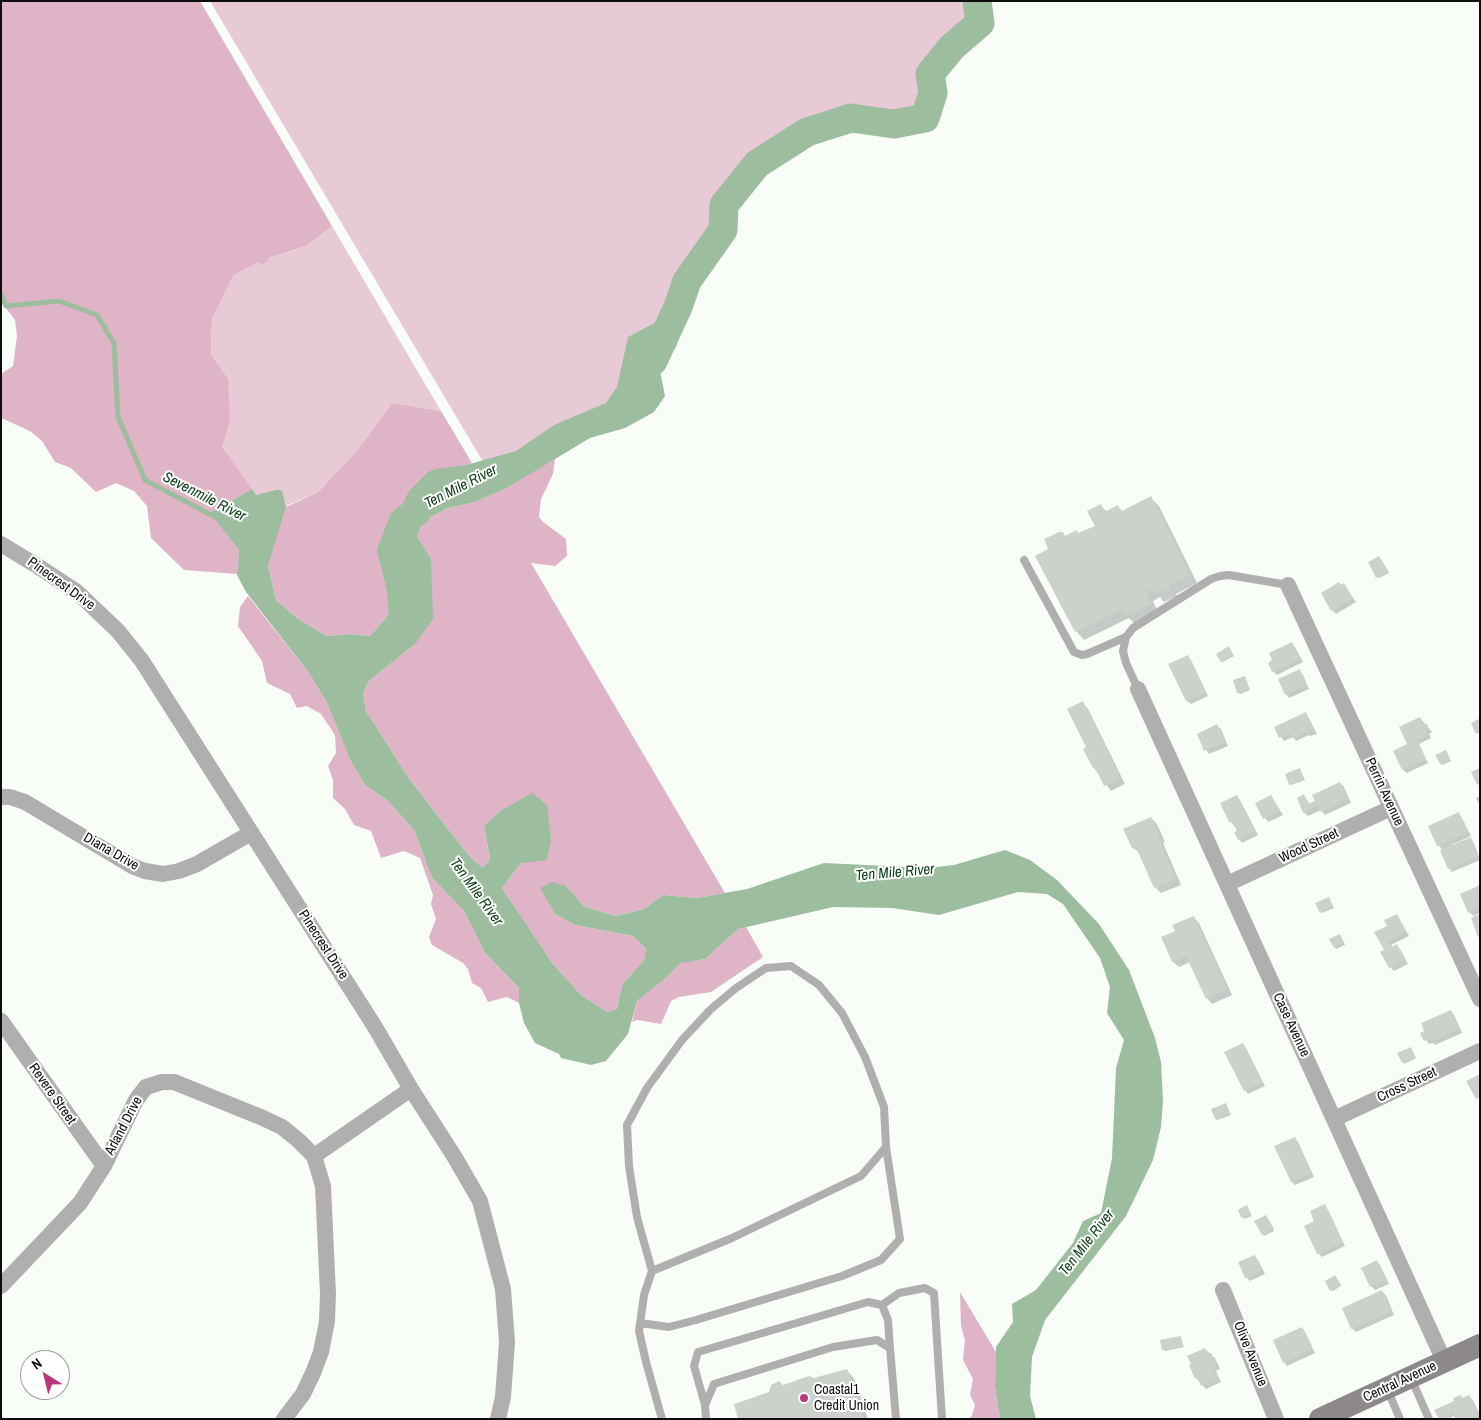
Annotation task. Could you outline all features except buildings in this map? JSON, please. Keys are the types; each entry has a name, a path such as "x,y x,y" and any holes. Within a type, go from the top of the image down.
{"main road":[{"name":"Central Avenue","path":"1320,1419 1480,1345"}],"street":[{"name":"Pinecrest Drive","path":"1,544 76,592 118,631 142,660 250,833 375,1027 411,1089 454,1156 480,1202 503,1289 507,1342 504,1397 498,1419"},
{"name":"Perrin Avenue","path":"1288,585 1480,999"},
{"name":"Case Avenue","path":"1138,690 1444,1361"},
{"name":"Diana Drive","path":"1,797 10,797 25,802 145,872 163,874 179,871 198,864 250,833"},
{"name":"Wood Street","path":"1227,884 1391,808"},
{"name":"Revere Street","path":"3,1029 104,1166"},
{"name":"Cross Street","path":"1334,1119 1480,1051"},
{"name":"Arland Drive","path":"1,1286 80,1203 104,1166 136,1100 146,1087 162,1082 174,1082 263,1118 282,1127 314,1156 323,1186 328,1294 327,1322 321,1352 314,1372 303,1394 284,1419"},
{"path":"314,1156 411,1089"},
{"name":"Olive Avenue","path":"1223,1290 1276,1419"}],"lane":[{"path":"1024,560 1074,652 1082,655 1087,654 1126,637"},
{"path":"1138,690 1126,663 1123,650 1126,637 1133,628 1211,579 1220,576 1229,575 1288,585"},
{"path":"640,1323 669,1327 842,1276 882,1260 900,1239 886,1147 884,1108 865,1057 842,1012 819,985 791,966 766,968 711,1008 682,1040 647,1088 628,1125 629,1166 637,1217 652,1271 644,1295 640,1323 639,1331 662,1419"},
{"path":"652,1271 732,1238 861,1176 886,1147"},
{"path":"706,1419 705,1406 694,1366 698,1352 868,1302 882,1305 899,1292 925,1288 934,1293 942,1419"},
{"path":"882,1305 888,1320 896,1419"},
{"path":"705,1406 714,1384 747,1372 833,1347 877,1340 890,1348"},
{"path":"1410,1377 1429,1419"},
{"path":"1387,1388 1400,1419"}],"shaded area":[{"path":"1,1 200,1 332,226 306,246 269,258 263,265 258,262 233,276 212,319 211,355 228,379 230,421 222,447 252,489 211,513 239,550 237,574 184,570 151,538 147,506 134,491 116,483 96,492 71,468 55,462 42,441 30,431 1,418 1,374 13,366 17,336 15,320 1,302"},
{"path":"210,1 977,1 980,23 952,47 930,74 933,93 925,118 894,124 851,118 807,132 757,164 724,205 723,230 687,281 661,346 640,385 489,472"},
{"path":"332,226 441,411 392,403 356,452 318,492 286,506 282,490 256,495 221,447 230,421 211,355 212,319 233,276 258,262 306,246"},
{"path":"392,403 441,411 472,463 466,465 394,522 398,579 394,605 385,619 370,636 350,634 327,636 298,619 276,600 268,566 284,508 318,492 356,452"},
{"path":"555,458 553,474 541,499 539,517 566,539 567,556 555,566 531,563 725,893 697,898 663,895 644,909 616,916 585,907 566,886 541,888 555,914 575,925 633,936 646,949 644,960 622,985 617,1009 607,1012 581,995 553,964 502,888 521,863 500,811 484,826 490,859 483,868 469,856 410,780 366,711 363,693 369,681 415,644 431,559 417,536 423,521 448,508 475,502 505,489"},
{"path":"248,596 309,673 327,703 350,760 365,785 388,801 414,830 432,878 464,911 485,953 519,988 519,1003 507,997 488,1002 481,988 472,983 468,969 463,963 432,945 429,937 436,919 431,904 433,895 420,858 404,851 381,858 371,831 354,825 345,809 333,798 333,780 328,766 336,753 335,735 321,714 307,706 297,708 290,694 267,683 262,661 238,626 240,607"},
{"path":"746,927 763,957 711,992 679,997 671,1001 661,1024 637,1020 632,1022 637,1001 665,979 680,962 705,959 738,929"},
{"path":"960,1292 996,1352 995,1387 1000,1419 969,1419 975,1405 970,1395 973,1379 963,1360 965,1340 961,1326"}],"water":[{"path":"662,319 670,325 677,345 660,371 665,396 654,412 625,428 590,438 505,489 475,502 448,508 423,521 417,536 431,559 433,619 415,644 369,681 363,693 366,711 410,780 469,856 483,868 490,859 484,826 500,811 532,793 547,805 551,839 547,860 521,863 502,888 553,964 581,995 607,1012 617,1009 622,985 644,960 646,949 633,936 575,925 555,914 540,888 552,882 566,886 585,907 616,916 644,909 663,895 697,898 747,889 824,863 928,868 954,865 1005,850 1030,860 1057,880 1099,924 1129,970 1155,1038 1161,1062 1163,1100 1161,1127 1153,1160 1126,1216 1045,1320 1032,1357 1030,1396 1036,1419 1000,1419 995,1387 996,1347 1013,1322 1012,1304 1036,1290 1073,1243 1083,1221 1101,1213 1112,1158 1116,1068 1124,1040 1107,1013 1110,987 1100,958 1063,904 1047,894 1018,892 939,915 892,908 833,907 738,929 705,959 680,963 665,979 637,1001 628,1034 606,1061 591,1065 561,1058 559,1054 535,1043 524,1023 519,1003 519,988 485,953 464,911 432,878 414,830 388,801 365,785 350,760 327,703 309,673 246,592 237,575 239,550 210,513 252,489 256,495 282,490 286,506 268,566 276,600 298,619 327,636 350,634 370,636 394,605 398,579 394,522 409,491 428,472 436,469 466,465 516,451 554,425 606,403 617,387 628,337"}],"waterway":[{"name":"Ten Mile River","path":"653,361 678,307 687,281 723,230 724,205 757,164 807,132 851,118 894,124 925,118 933,93 930,74 952,47 980,23 977,1"},
{"name":"Sevenmile River","path":"1,295 6,306 59,301 97,315 114,343 118,417 145,480 217,518"},
{"name":"Ten Mile River","path":"403,610 401,587 392,551 403,522 416,512"}],"place":[{"name":"Coastal1 Credit Union","path":"804,1398"}]}
